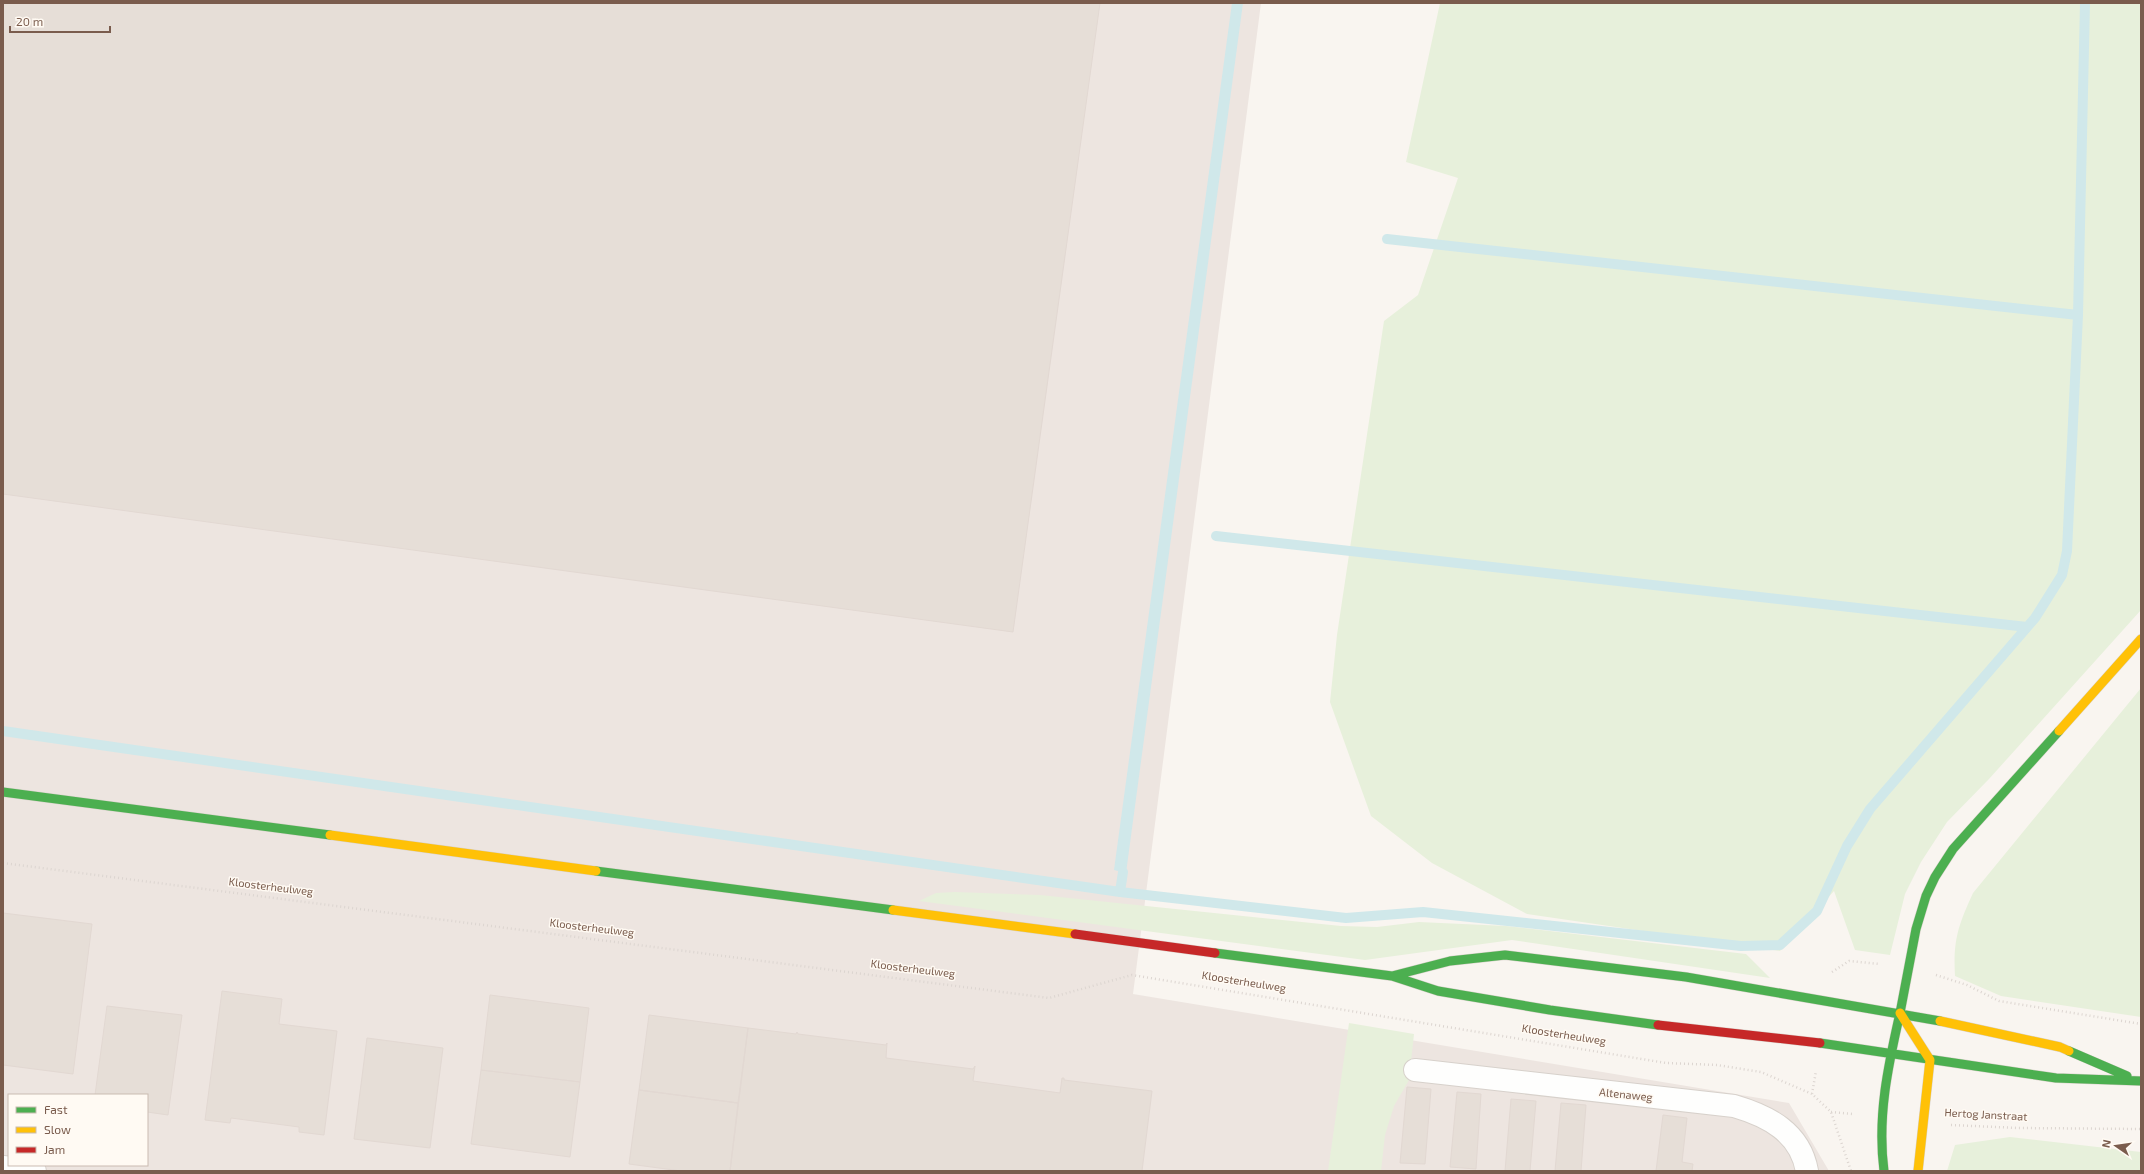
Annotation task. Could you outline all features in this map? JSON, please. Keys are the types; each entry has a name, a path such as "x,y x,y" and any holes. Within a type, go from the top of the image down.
{"main road":[{"path":"1884,1171 1881,1145 1881,1117 1891,1053 1900,1013 1912,944 1929,892 1938,872 1953,849 2141,639"},
{"name":"Kloosterheulweg","path":"3,792 1392,976 1438,991 1550,1010 1891,1053"},
{"name":"Kloosterheulweg","path":"1392,976 1450,961 1504,955 1686,977 1900,1013"},
{"path":"1900,1013 1930,1060 1918,1171"},
{"path":"1900,1013 2060,1047 2139,1081"},
{"path":"1891,1053 2056,1078 2139,1081"}],"street":[{"name":"Altenaweg","path":"1415,1070 1734,1106 1760,1114 1778,1124 1804,1155 1807,1171"},
{"path":"3,1167 35,1171"}],"path":[{"name":"Kloosterheulweg","path":"3,863 1049,998 1132,975 1666,1063 1716,1065 1761,1072 1812,1094 1831,1112"},
{"path":"1849,962 1908,968 1950,978 1999,1001 2141,1024"},
{"path":"1851,1171 1831,1112 1881,1117"},
{"name":"Hertog Janstraat","path":"1923,1123 2018,1128 2141,1129"}],"shaded area":[{"path":"3,3 1261,3 1133,994 1789,1103 1829,1171 3,1171"}],"green space":[{"path":"1440,3 2141,3 2141,610 1989,779 1947,822 1921,862 1905,894 1890,955 1855,950 1834,891 1780,951 1527,914 1432,863 1371,816 1330,702 1337,635 1384,321 1418,295 1458,178 1406,162"},
{"path":"2141,688 2141,1017 2001,996 1955,976 1955,952 1958,933 1960,924 1973,893"},
{"path":"955,892 1040,895 1341,926 1377,927 1419,922 1506,926 1746,954 1770,978 1512,940 1365,960 919,901 936,893"},
{"path":"1349,1023 1414,1034 1409,1080 1394,1106 1385,1135 1381,1171 1328,1171"},
{"path":"2010,1137 2141,1152 2141,1171 1947,1171 1955,1145"}],"water":[{"path":"1232,3 1243,3 1126,873 1114,870"}],"building":[{"path":"3,3 1100,3 1013,632 3,494"},
{"path":"3,913 92,924 73,1074 3,1065"},
{"path":"222,991 282,999 279,1024 337,1031 324,1135 299,1132 299,1127 231,1118 230,1123 205,1120"},
{"path":"490,995 589,1008 580,1082 481,1070"},
{"path":"107,1006 182,1015 168,1115 148,1112 148,1094 95,1094"},
{"path":"649,1015 748,1028 738,1103 639,1090"},
{"path":"748,1028 796,1034 797,1032 798,1034 886,1045 887,1043 886,1058 973,1069 975,1066 973,1081 1060,1093 1062,1078 1064,1078 1064,1080 1152,1091 1142,1171 730,1171"},
{"path":"367,1038 443,1048 430,1148 354,1139"},
{"path":"481,1070 580,1082 570,1157 471,1144"},
{"path":"1407,1087 1431,1089 1425,1164 1400,1163"},
{"path":"639,1090 738,1103 730,1171 681,1171 629,1164"},
{"path":"1457,1092 1481,1094 1476,1169 1450,1167"},
{"path":"1511,1099 1536,1101 1530,1171 1505,1171"},
{"path":"1561,1103 1586,1105 1581,1171 1555,1171"},
{"path":"1663,1115 1687,1118 1682,1162 1693,1164 1692,1171 1656,1171"}],"waterway":[{"path":"3,731 1120,892 1346,918 1423,912 1741,946 1780,945 1817,911 1847,846 1870,809 2035,618 2062,575 2067,551 2078,315 2085,3"},
{"path":"1387,239 2078,315"},
{"path":"1216,536 2027,627"},
{"path":"1120,892 1123,872"}],"traffic: fast":[{"path":"1900,1013 1916,929 1926,896 1935,877 1953,849 2059,731"},
{"path":"3,792 330,835"},
{"path":"596,871 893,910"},
{"path":"1215,953 1392,976 1438,991 1550,1010 1658,1025"},
{"path":"1392,976 1450,961 1505,955 1686,977 1940,1021"},
{"path":"1884,1171 1882,1151 1883,1111 1891,1052 1900,1013"},
{"path":"1820,1043 2056,1078 2141,1081"},
{"path":"2069,1051 2127,1076"}],"traffic: slow":[{"path":"2059,731 2141,639"},
{"path":"330,835 596,871"},
{"path":"893,910 1075,934"},
{"path":"1900,1013 1930,1060 1918,1171"},
{"path":"1940,1021 2060,1047 2069,1051"}],"traffic: jam":[{"path":"1075,934 1215,953"},
{"path":"1658,1025 1820,1043"}]}
